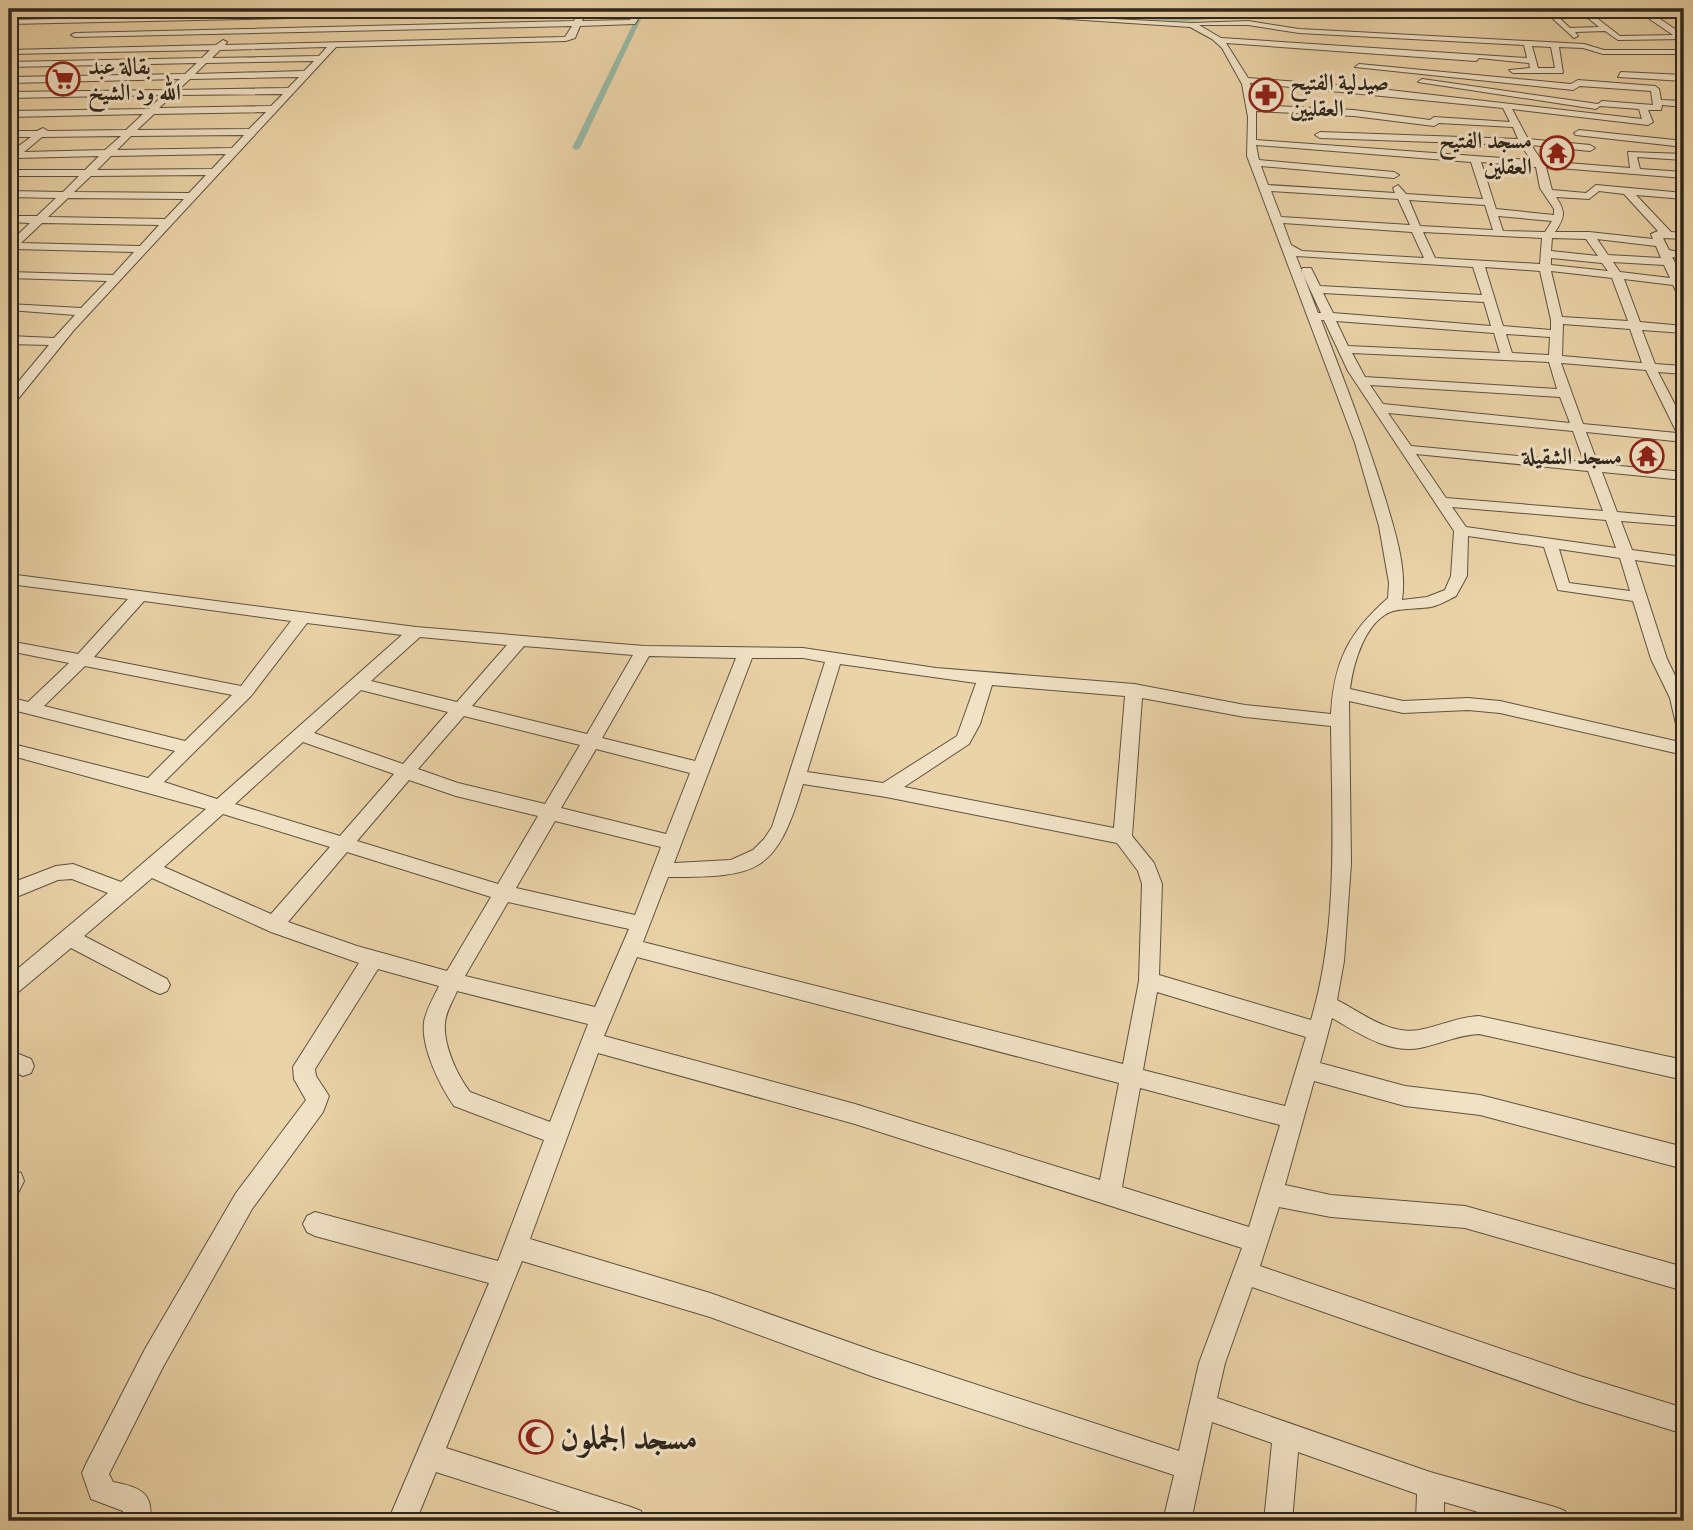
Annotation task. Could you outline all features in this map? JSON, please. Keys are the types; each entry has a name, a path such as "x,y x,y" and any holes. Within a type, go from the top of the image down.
{"street":[{"path":"10,23 31,9"},
{"path":"9,10 51,9"},
{"path":"9,88 13,80 39,63 107,9"},
{"path":"11,157 182,9"},
{"path":"10,247 255,9"},
{"path":"9,52 569,38 583,9"},
{"path":"10,23 335,12 619,9"},
{"path":"75,35 633,22 640,9"},
{"path":"922,9 1185,24 1248,23 1287,30 1584,46 1603,52 1679,52 1683,67"},
{"path":"1546,9 1584,46"},
{"path":"1639,9 1675,9"},
{"path":"1639,9 1683,37"},
{"path":"469,41 488,10"},
{"path":"391,42 413,11"},
{"path":"307,44 335,12"},
{"path":"1579,12 1589,16 1604,30 1620,39 1683,37"},
{"path":"1553,16 1565,16"},
{"path":"1185,24 1203,29 1220,40 1243,80 1252,108 1251,142 1255,163 1278,220 1317,289 1358,376 1461,531 1459,576 1451,593 1430,602 1388,607"},
{"path":"1567,30 1668,28"},
{"path":"1353,34 1360,74 1403,77"},
{"path":"1220,40 1356,50 1477,64 1573,87 1577,83 1655,89 1658,108 1602,104 1600,107 1422,82"},
{"path":"1470,41 1477,64 1480,89"},
{"path":"1527,43 1534,62 1560,72 1554,44"},
{"path":"9,401 191,196 334,44"},
{"path":"1603,52 1608,65"},
{"path":"9,64 320,58"},
{"path":"1359,66 1534,62 1559,58"},
{"path":"13,80 306,74"},
{"path":"1602,104 1598,78 1611,74 1684,78"},
{"path":"1243,80 1317,86 1362,86 1436,99 1564,115 1648,122 1643,108"},
{"path":"1317,86 1318,95 1375,107 1381,116"},
{"path":"9,95 289,91"},
{"path":"210,110 226,92"},
{"path":"1510,93 1509,108 1539,163 1548,193 1557,204 1559,219 1547,236 1545,261 1557,327 1553,359 1591,467 1626,554 1659,659 1681,699 1684,724"},
{"path":"1436,99 1435,133 1450,157"},
{"path":"1658,102 1684,104"},
{"path":"1577,115 1580,104"},
{"path":"1252,108 1320,107 1434,121 1517,125"},
{"path":"1320,107 1320,148"},
{"path":"9,114 272,109"},
{"path":"1548,193 1589,196 1596,188 1597,170 1590,148 1564,115"},
{"path":"9,134 251,132"},
{"path":"1579,133 1684,144"},
{"path":"1320,135 1526,142 1590,148"},
{"path":"1384,138 1401,196 1431,261"},
{"path":"1251,142 1684,176"},
{"path":"11,157 108,152 233,151"},
{"path":"1641,191 1632,172 1631,154 1684,157"},
{"path":"1475,158 1499,234"},
{"path":"1255,163 1394,175"},
{"path":"11,194 37,172"},
{"path":"9,173 214,172"},
{"path":"1596,188 1684,196"},
{"path":"1626,190 1665,248 1681,283 1684,297"},
{"path":"11,194 191,196"},
{"path":"1266,194 1401,196 1559,219"},
{"path":"1266,194 1408,208 1491,209"},
{"path":"9,219 168,222"},
{"path":"1278,220 1499,234 1589,236 1665,248 1684,256"},
{"path":"1589,236 1617,276 1650,367 1684,437"},
{"path":"1294,250 1478,264 1606,259 1665,248 1684,236"},
{"path":"10,247 143,249"},
{"path":"1177,1521 1201,1405 1227,1319 1246,1273 1272,1194 1326,1004 1337,935 1342,864 1339,721 1340,694 1346,666 1368,624 1388,607 1398,594 1386,526 1362,443 1313,316 1294,250"},
{"path":"1545,261 1617,276 1681,283"},
{"path":"1478,264 1507,357"},
{"path":"9,275 117,278"},
{"path":"1317,289 1490,299"},
{"path":"9,307 86,312"},
{"path":"1313,316 1499,329 1634,326 1684,329"},
{"path":"9,340 59,342"},
{"path":"1343,349 1553,359 1684,370"},
{"path":"1343,395 1358,376"},
{"path":"1358,376 1564,393"},
{"path":"9,377 30,378"},
{"path":"1380,408 1684,437"},
{"path":"1404,449 1684,476"},
{"path":"1442,502 1684,522"},
{"path":"1461,531 1684,562"},
{"path":"1550,544 1563,587 1641,597"},
{"path":"9,579 416,632 644,651 803,653 986,679 1134,690 1245,711 1339,721"},
{"path":"32,708 83,659 139,597"},
{"path":"151,785 245,692 302,618"},
{"path":"9,988 149,869 416,632"},
{"path":"274,924 521,639"},
{"path":"9,646 245,692"},
{"path":"557,1135 462,1099 455,1092 434,1024 452,982 644,651"},
{"path":"401,1521 431,1457 505,1275 591,1042 641,924 746,652"},
{"path":"662,870 730,866 752,862 766,853 781,828 834,658"},
{"path":"886,790 962,740 972,724 986,679"},
{"path":"360,684 700,769"},
{"path":"1109,1194 1150,982 1152,884 1147,868 1124,837 1134,690"},
{"path":"1340,694 1420,708 1483,704 1684,749"},
{"path":"9,703 189,748"},
{"path":"301,735 456,789 672,843"},
{"path":"9,749 151,785 503,893 641,924"},
{"path":"797,777 886,790 1124,837"},
{"path":"149,869 274,924 373,959 452,982 602,1018"},
{"path":"9,892 56,873 74,871 123,891"},
{"path":"68,937 160,985"},
{"path":"631,947 1292,1118"},
{"path":"136,1521 138,1506 132,1500 102,1493 97,1487 95,1473 154,1358 244,1201 315,1105 318,1096 305,1079 303,1067 373,959"},
{"path":"1150,982 1320,1032"},
{"path":"1326,1004 1398,1037 1417,1040 1459,1025 1479,1025 1684,1070"},
{"path":"591,1042 855,1114 1257,1241"},
{"path":"1307,1069 1405,1096 1480,1105 1684,1158"},
{"path":"1272,1194 1331,1206 1465,1217 1684,1279"},
{"path":"315,1224 505,1275"},
{"path":"516,1247 710,1305 887,1368 1189,1467"},
{"path":"1246,1273 1520,1369 1684,1421"},
{"path":"1201,1405 1430,1485 1555,1521"},
{"path":"1278,1521 1286,1436"},
{"path":"431,1457 631,1521"},
{"path":"1430,1485 1430,1521"}],"waterway":[{"path":"576,148 640,15 947,9 1187,19 1331,9"}],"place":[{"name":"بقالة عبد الله ود الشيخ","path":"63,79"},
{"name":"صيدلية الفتيح العقليين","path":"1266,95"},
{"name":"مسجد الفتيح العقلين","path":"1557,153"},
{"name":"مسجد الشقيلة","path":"1647,456"},
{"name":"مسجد الجملون","path":"536,1437"}]}
